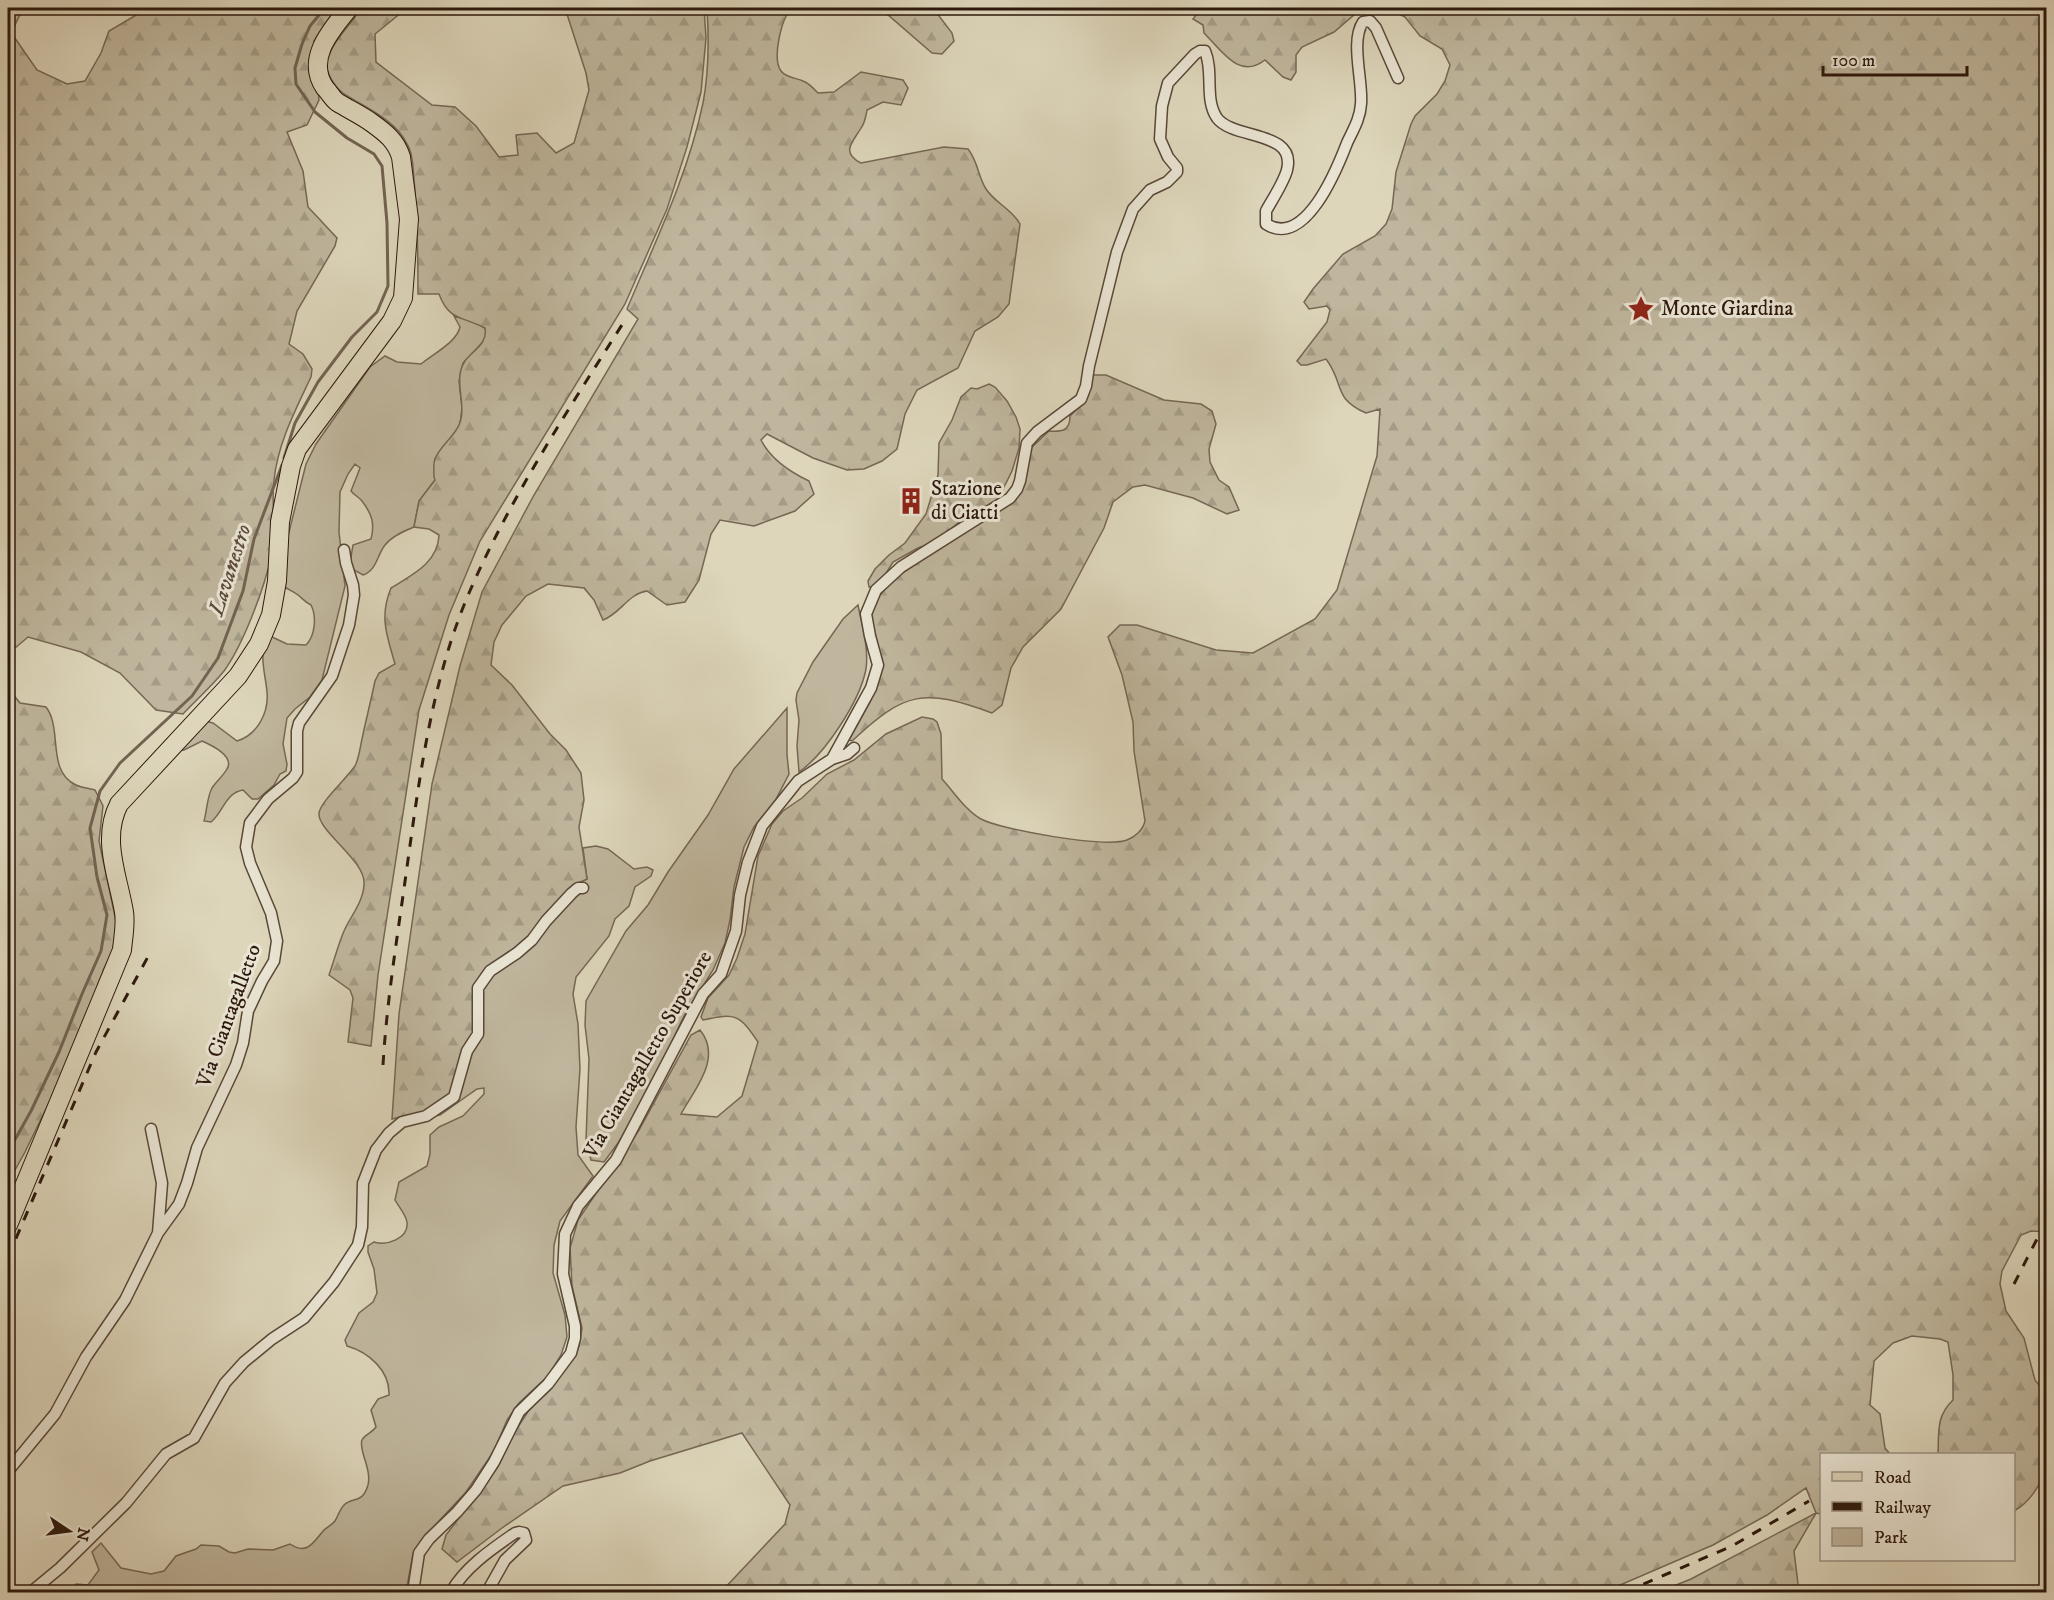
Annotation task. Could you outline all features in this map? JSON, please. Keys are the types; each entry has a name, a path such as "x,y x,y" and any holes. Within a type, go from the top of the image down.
{"main road":[{"path":"8,1224 122,950 124,915 113,868 111,826 119,804 238,676 259,644 272,615 277,581 280,522 291,466 297,449 392,321 403,298 409,219 399,149 386,133 338,102 318,78 316,61 332,30 349,8"}],"street":[{"name":"Via Ciantagalletto Superiore","path":"832,759 856,718 875,678 878,665 866,614 876,590 901,567 1010,498 1020,481 1027,443 1037,432 1081,399 1117,252 1133,209 1150,190 1167,182 1177,172 1164,150 1160,135 1162,106 1168,83 1195,54 1205,51 1208,58 1212,106 1219,121 1230,129 1270,139 1281,147 1285,153 1288,168 1266,211 1265,218 1266,224 1278,228 1292,227 1306,216 1315,206 1341,163 1355,129 1361,104 1358,43 1359,28 1363,22 1370,21 1376,28 1398,78"},
{"name":"Via Ciantagalletto","path":"8,1470 55,1414 86,1357 125,1300 158,1233 179,1204 188,1183 197,1148 236,1065 243,1043 248,1011 274,961 277,941 272,913 250,863 246,847 250,823 268,799 297,772 299,723 329,680 336,665 349,625 354,595 344,550"},
{"name":"Via Ciantagalletto Superiore","path":"413,1593 420,1553 429,1539 476,1490 494,1462 519,1412 548,1384 571,1353 575,1326 563,1274 565,1234 578,1206 616,1160 703,994 721,974 736,931 740,895 748,862 762,826 798,781 854,748"},
{"path":"31,1593 52,1576 126,1503 166,1454 194,1438 216,1399 244,1362 303,1318 334,1282 358,1245 362,1227 363,1183 376,1150 389,1133 402,1122 426,1116 454,1096 467,1051 478,1034 478,988 490,971 532,940 572,893 578,888 583,888"},
{"name":"Via Ciantagalletto","path":"151,1129 162,1183 158,1233"},
{"path":"451,1593 458,1581 481,1558 515,1533 524,1533 526,1539 506,1560 487,1593"}],"green space":[{"path":"8,8 23,8 10,31 37,70 67,84 85,81 101,53 109,31 148,8 337,8 314,41 319,100 307,125 287,132 303,171 308,207 337,238 335,246 297,311 289,344 303,354 312,369 311,377 279,453 273,489 273,548 252,616 224,671 183,714 156,710 120,673 81,652 28,637 8,654"},
{"path":"361,8 407,8 375,34 376,62 432,105 455,107 476,126 499,157 518,155 516,135 537,133 556,153 574,143 589,90 586,73 565,8 704,8 706,38 701,92 687,147 667,209 625,304 480,541 449,615 419,710 378,975 371,1046 348,1042 353,998 350,990 329,975 344,931 361,897 364,885 363,876 351,856 320,820 319,813 324,802 355,766 375,681 379,673 395,664 385,617 387,598 391,588 429,561 438,545 439,535 429,529 414,527 419,501 435,480 434,463 437,454 459,425 462,409 461,368 482,343 485,328 457,317 447,309 439,294 418,294 416,208 409,148 395,128 379,115 343,93 329,75 327,62 329,55"},
{"path":"707,8 792,8 781,29 778,65 783,73 805,82 818,93 834,92 861,72 903,80 908,88 901,105 883,102 867,110 863,124 850,147 851,155 861,163 944,147 968,149 986,189 1013,214 1020,224 1009,304 998,317 975,331 958,368 917,390 905,414 897,449 882,461 864,469 847,470 813,458 767,434 761,440 770,454 788,469 809,481 814,494 795,511 754,526 720,520 711,534 699,580 685,602 667,605 647,591 630,599 615,613 603,620 594,600 584,588 548,584 526,596 502,625 494,642 491,665 512,685 550,734 566,750 581,773 584,800 579,827 587,879 574,885 523,942 494,962 484,973 473,1034 450,1095 426,1111 392,1119 399,1014 432,784 460,666 482,592 534,495 638,319 627,309 680,182 703,103 708,56"},
{"path":"870,8 933,8 952,33 954,41 942,54 932,53 888,15"},
{"path":"1201,8 1370,8 1361,9 1334,32 1302,47 1296,55 1296,72 1291,80 1283,77 1265,60 1247,67 1239,65 1224,55 1204,33 1203,25 1193,19"},
{"path":"1370,8 2046,8 2046,1232 2031,1231 2021,1235 2002,1271 2000,1284 2006,1311 2024,1338 2035,1380 2046,1394 2046,1468 2038,1487 2025,1503 2015,1510 2015,1453 1938,1453 1941,1418 1953,1400 1953,1375 1948,1342 1912,1336 1893,1343 1874,1361 1870,1405 1880,1414 1885,1448 1889,1453 1820,1453 1820,1514 1816,1513 1806,1488 1767,1515 1713,1545 1604,1592 721,1592 785,1524 790,1505 742,1433 650,1461 620,1473 563,1486 457,1562 442,1549 446,1535 497,1468 514,1433 529,1410 574,1356 579,1346 582,1328 572,1286 570,1248 578,1220 639,1130 691,1035 700,1030 709,1052 708,1063 699,1084 681,1114 717,1117 742,1096 758,1042 746,1026 736,1018 703,1020 701,1017 708,998 729,975 737,958 745,934 758,856 772,824 783,811 802,798 827,774 854,760 886,734 922,717 937,722 941,734 942,779 965,806 981,819 1009,828 1054,837 1098,842 1127,840 1138,833 1145,821 1134,751 1133,722 1122,675 1108,637 1120,625 1137,625 1216,650 1253,653 1315,619 1337,590 1377,456 1380,409 1366,413 1348,402 1326,359 1307,365 1301,365 1297,361 1327,322 1330,310 1327,306 1309,309 1304,302 1343,254 1375,236 1386,224 1392,209 1396,172 1411,124 1415,116 1437,94 1445,81 1450,65 1442,49 1420,36 1405,17 1397,13"},
{"path":"454,316 470,320 485,328 487,335 463,363 459,381 462,408 460,425 435,459 435,480 419,501 414,527 398,534 388,542 368,573 363,575 352,569 350,563 353,545 371,539 373,529 368,510 351,491 360,468 355,464 340,492 339,532 345,586 322,680 310,697 287,718 283,744 286,771 280,774 274,785 258,799 252,799 243,790 237,792 228,799 211,822 204,821 210,792 227,769 228,760 221,752 202,741 178,751 201,720 213,723 237,741 250,734 260,722 266,708 267,692 263,654 270,636 287,644 306,645 313,632 314,615 311,605 280,583 283,556 306,464 316,444 370,367 385,356 397,362 421,364 454,338 460,327"},
{"path":"1093,375 1106,375 1164,400 1201,404 1212,411 1216,424 1209,449 1210,462 1219,480 1229,487 1239,510 1227,514 1193,498 1145,485 1133,487 1113,502 1104,528 1061,609 1023,647 1011,668 1002,705 992,713 949,700 916,699 887,712 852,741 849,740 879,681 882,663 871,620 873,607 879,596 896,577 1012,502 1030,449 1049,431 1061,431 1067,428 1070,416 1078,408"},
{"path":"989,384 995,387 1007,401 1020,429 1019,448 1012,471 998,499 959,522 935,542 918,548 893,562 875,587 869,587 868,581 875,569 905,543 926,514 938,475 939,443 952,420 961,397 971,388 977,389"},
{"path":"858,605 867,653 862,682 840,726 820,753 799,772 797,693 813,662 843,619"},
{"path":"8,688 20,703 46,707 54,726 61,770 67,779 76,785 95,790 103,806 99,841 117,926 113,949 76,1047 10,1179 8,1178"},
{"path":"787,708 789,774 775,801 754,827 744,847 734,887 725,943 713,970 684,1016 652,1084 618,1143 604,1162 591,1160 586,1140 589,1059 585,1025 586,1001 626,931 648,905 708,815 734,769"},
{"path":"596,846 608,849 634,869 647,867 653,870 651,876 635,887 629,906 615,919 609,936 576,977 573,994 578,1024 580,1069 576,1127 578,1155 593,1176 560,1221 554,1245 553,1273 565,1315 567,1337 561,1355 548,1376 519,1403 507,1420 494,1451 466,1492 426,1535 413,1554 406,1592 187,1592 162,1586 156,1592 73,1592 76,1584 88,1585 99,1570 92,1552 101,1543 121,1568 151,1574 164,1571 176,1556 201,1545 219,1546 235,1553 248,1549 273,1550 290,1544 306,1548 334,1522 347,1502 360,1498 366,1491 369,1479 361,1444 365,1436 376,1427 371,1410 378,1399 389,1395 388,1386 382,1370 376,1363 363,1353 347,1346 345,1340 359,1313 373,1302 377,1293 368,1246 374,1242 390,1242 401,1237 407,1228 407,1222 395,1200 399,1182 427,1166 430,1154 430,1135 439,1127 463,1116 484,1094 484,1088 477,1089 440,1115 434,1116 474,990 574,885 587,879 583,848"},
{"path":"1816,1513 1794,1551 1799,1592 1659,1592 1691,1579"}],"waterway":[{"name":"Lavanestro","path":"284,458 295,423 318,382 352,337 377,312 388,286 387,223 382,166 374,154 347,138 315,112 296,84 295,68 302,44 310,26 325,8"},
{"name":"Lavanestro","path":"8,1152 31,1111 59,1052 101,951 107,915 97,877 90,828 100,791 120,763 192,696 218,658 243,591 254,539 282,465"}],"railway":[{"path":"383,1065 393,966 423,762 437,693 456,626 486,557 522,487 627,317"},
{"path":"8,1257 96,1052 150,953"},
{"path":"2014,1284 2038,1237"},
{"path":"1625,1592 1732,1546 1809,1501"}],"place":[{"name":"Monte Giardina","path":"1641,309"},
{"name":"Stazione di Ciatti","path":"911,501"}]}
